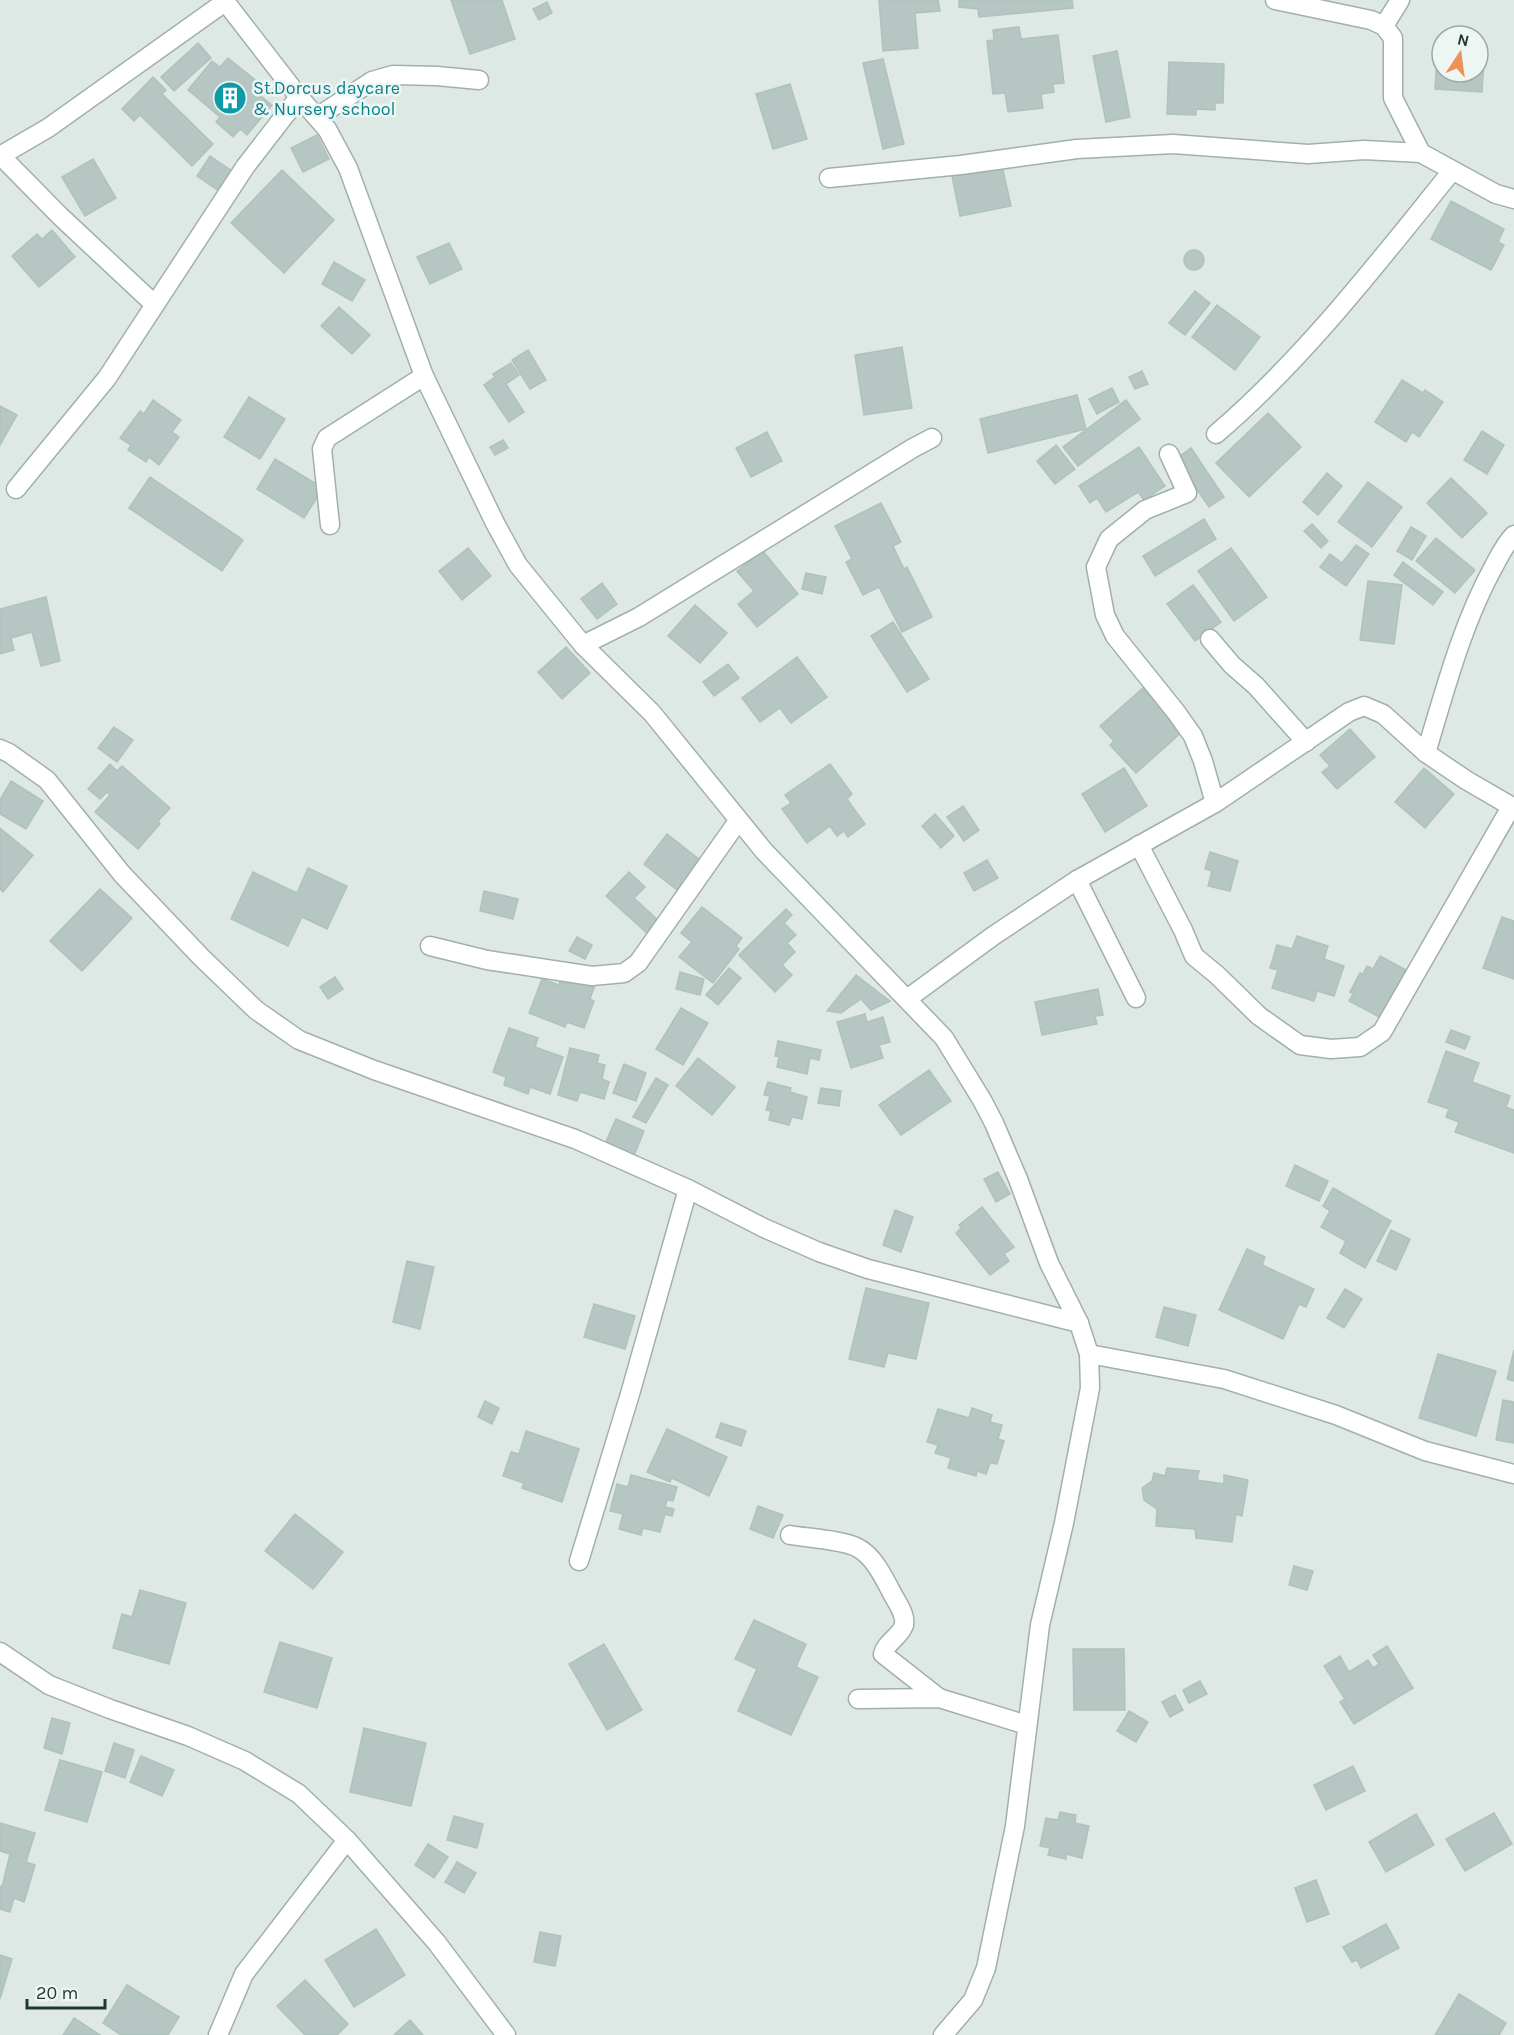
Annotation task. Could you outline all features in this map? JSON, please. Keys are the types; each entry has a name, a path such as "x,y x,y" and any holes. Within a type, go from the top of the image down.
{"street":[{"path":"1275,0 1371,20 1384,26 1393,38 1393,98 1421,153"},
{"path":"1384,26 1400,0"},
{"path":"154,304 60,216 1,156 48,128 224,1 327,129 348,168 424,376 495,523 518,565 583,645 652,713 738,822 809,900 944,1038 982,1100 1018,1179 1049,1263 1079,1323 1089,1354 1090,1388 1086,1416 1040,1625 1015,1826 986,1968 973,2000 943,2035"},
{"path":"316,117 372,81 393,75 479,80"},
{"path":"16,489 107,378 245,167 299,97"},
{"path":"829,178 961,165 1077,149 1173,144 1308,154 1364,150 1421,153 1496,194 1514,199"},
{"path":"1216,434 1252,403 1348,298 1452,171"},
{"path":"330,525 322,449 327,438 424,376"},
{"path":"583,645 639,617 932,438"},
{"path":"1169,454 1187,493 1145,510 1109,539 1096,567 1105,615 1115,636 1193,736 1215,803"},
{"path":"1426,753 1452,666 1472,614 1485,582 1507,542 1514,535"},
{"path":"1210,639 1306,742"},
{"path":"907,999 993,936 1077,880 1139,845 1215,803 1349,712 1364,706 1383,714 1426,753 1512,808 1382,1032 1360,1047 1331,1049 1300,1045 1259,1016 1194,956 1139,845"},
{"path":"0,749 47,780 122,874 201,957 256,1010 299,1040 374,1070 575,1139 688,1188 764,1228 819,1252 878,1271 1079,1323"},
{"path":"430,946 487,960 592,976 624,973 638,963 738,822"},
{"path":"1077,880 1136,998"},
{"path":"579,1561 630,1394 688,1188"},
{"path":"1089,1354 1224,1379 1336,1414 1425,1451 1514,1474"},
{"path":"790,1535 858,1548 871,1559 904,1617 900,1633 884,1649 883,1654 939,1698"},
{"path":"0,1652 49,1685 188,1736 245,1761 299,1794 347,1840 437,1943 506,2035"},
{"path":"858,1699 939,1698 1027,1725"},
{"path":"218,2035 244,1974 347,1840"}],"building":[{"path":"451,0 502,0 515,39 470,54"},
{"path":"879,0 938,0 940,11 915,13 918,48 883,51"},
{"path":"959,0 1072,0 1073,8 979,17 978,9 959,7"},
{"path":"547,2 552,13 539,20 533,9"},
{"path":"1019,27 1021,39 1058,35 1064,83 1053,84 1054,92 1041,94 1043,108 1008,112 1005,93 993,94 987,41 994,40 993,30"},
{"path":"198,43 211,58 174,91 161,77"},
{"path":"1117,51 1130,117 1106,122 1093,56"},
{"name":"St.Dorcus daycare & Nursery school","path":"228,58 259,83 253,90 272,105 247,135 240,129 233,137 216,122 220,117 188,90 212,61 220,67"},
{"path":"883,59 904,144 883,149 863,63"},
{"path":"1169,62 1224,64 1223,103 1215,103 1215,110 1196,109 1196,115 1167,114"},
{"name":"St.Dorcus daycare & Nursery school","path":"153,77 166,90 162,94 213,144 192,166 140,115 134,121 122,109"},
{"path":"790,84 807,139 773,149 756,94"},
{"path":"1435,84 1482,84 1482,92 1435,89"},
{"path":"317,135 329,159 303,172 291,148"},
{"path":"210,156 232,171 219,191 197,176"},
{"path":"93,159 116,198 85,216 62,177"},
{"path":"1002,166 1011,206 960,216 952,176"},
{"path":"282,170 334,220 284,273 231,223"},
{"path":"1451,201 1504,229 1498,242 1504,245 1491,270 1431,239"},
{"path":"52,230 75,257 39,287 12,256 37,234 42,239"},
{"path":"449,243 462,269 430,284 417,257"},
{"path":"1194,250 1201,253 1204,260 1201,267 1194,270 1187,267 1184,260 1187,253"},
{"path":"334,262 365,280 352,301 322,284"},
{"path":"1195,291 1210,303 1185,335 1169,323"},
{"path":"1217,305 1260,337 1235,370 1192,337"},
{"path":"339,307 370,335 352,354 321,326"},
{"path":"902,347 912,408 864,415 855,355"},
{"path":"528,350 546,380 530,389 512,360"},
{"path":"511,363 519,375 506,384 524,412 509,422 484,385 495,377 493,374"},
{"path":"1142,371 1148,384 1135,389 1129,377"},
{"path":"1402,380 1423,393 1425,390 1443,402 1419,437 1412,432 1406,442 1375,422"},
{"path":"1112,388 1119,402 1097,414 1089,399"},
{"path":"1077,395 1086,429 988,453 980,419"},
{"path":"249,397 285,419 260,459 224,437"},
{"path":"153,400 181,420 172,432 179,437 159,465 149,457 146,462 128,450 131,445 120,438 140,411 144,414"},
{"path":"1126,400 1140,419 1078,466 1063,447"},
{"path":"0,406 17,415 0,445"},
{"path":"1268,413 1301,447 1249,497 1216,463"},
{"path":"1482,431 1504,445 1487,474 1464,460"},
{"path":"767,432 782,461 751,477 736,448"},
{"path":"503,440 508,448 495,455 490,447"},
{"path":"1056,445 1075,469 1055,484 1037,461"},
{"path":"1139,447 1165,486 1144,500 1138,492 1106,512 1097,498 1090,503 1079,486"},
{"path":"1191,448 1224,497 1209,507 1176,459"},
{"path":"275,459 323,488 304,518 257,489"},
{"path":"1327,473 1342,486 1318,515 1303,502"},
{"path":"150,477 243,540 222,571 129,508"},
{"path":"1451,478 1487,513 1462,538 1427,503"},
{"path":"1368,482 1402,507 1372,547 1338,522"},
{"path":"881,503 901,542 893,546 904,569 907,567 932,617 902,632 879,587 863,595 846,562 852,559 835,526"},
{"path":"1204,519 1216,539 1155,576 1143,556"},
{"path":"1312,524 1328,541 1321,548 1304,531"},
{"path":"1411,527 1426,536 1412,560 1397,551"},
{"path":"1436,538 1475,570 1455,593 1416,561"},
{"path":"1356,545 1369,554 1346,586 1320,567 1330,554 1342,563"},
{"path":"468,548 491,576 462,600 439,571"},
{"path":"1231,548 1267,597 1234,621 1198,571"},
{"path":"763,551 798,594 757,627 738,604 754,591 737,571"},
{"path":"1403,562 1443,592 1433,605 1394,575"},
{"path":"806,573 826,577 822,594 802,589"},
{"path":"1368,581 1402,585 1394,644 1360,640"},
{"path":"602,583 617,604 597,619 581,599"},
{"path":"1193,585 1221,622 1195,641 1167,604"},
{"path":"46,597 60,661 41,666 32,632 11,638 14,650 0,654 0,609"},
{"path":"695,605 727,633 700,663 668,636"},
{"path":"893,622 929,679 907,692 871,636"},
{"path":"566,647 590,673 562,699 538,672"},
{"path":"797,657 827,697 791,723 780,708 760,722 742,698"},
{"path":"728,664 739,678 714,696 703,682"},
{"path":"1143,688 1182,732 1136,773 1110,745 1114,741 1100,726"},
{"path":"114,727 133,740 117,762 98,748"},
{"path":"1350,729 1375,757 1337,789 1322,772 1330,766 1320,755"},
{"path":"110,764 117,771 122,766 170,808 158,821 160,824 138,849 95,812 110,795 107,792 100,799 88,789"},
{"path":"830,764 852,794 847,799 865,824 848,837 844,831 837,836 830,826 807,843 782,809 791,803 785,795"},
{"path":"1124,768 1147,806 1105,832 1082,794"},
{"path":"1424,768 1454,794 1425,828 1395,802"},
{"path":"11,781 43,801 26,829 0,814 0,800"},
{"path":"963,806 979,830 964,841 947,817"},
{"path":"935,814 954,836 941,848 922,826"},
{"path":"0,828 33,855 3,892 0,889"},
{"path":"667,834 700,860 677,890 644,864"},
{"path":"1210,852 1238,861 1230,891 1208,886 1212,871 1205,869"},
{"path":"987,860 998,878 974,891 964,873"},
{"path":"308,868 347,886 327,929 302,917 288,946 231,919 253,872 297,893"},
{"path":"629,872 645,887 634,898 661,923 649,935 606,896"},
{"path":"100,889 132,918 82,971 50,941"},
{"path":"484,891 518,899 513,919 480,911"},
{"path":"702,907 742,938 736,946 739,949 713,983 679,957 692,942 681,933"},
{"path":"786,909 792,915 784,923 796,935 787,943 795,952 782,965 792,975 775,992 739,955"},
{"path":"1502,917 1514,921 1514,979 1483,968"},
{"path":"1297,936 1328,946 1324,959 1344,966 1334,996 1317,991 1314,1001 1272,988 1278,970 1270,968 1277,945 1292,949"},
{"path":"577,937 592,945 585,959 569,951"},
{"path":"1380,956 1408,971 1383,1019 1349,1001 1353,994 1350,992 1360,973 1363,974 1367,966 1373,969"},
{"path":"729,968 741,978 718,1005 706,995"},
{"path":"680,972 704,979 700,995 676,989"},
{"path":"563,973 595,985 590,999 594,1001 584,1028 567,1022 565,1027 529,1013 542,979 559,985"},
{"path":"856,975 890,1001 871,1010 861,999 841,1013 827,1011"},
{"path":"335,977 343,989 328,999 320,987"},
{"path":"1098,989 1103,1015 1095,1016 1097,1024 1042,1035 1035,1002"},
{"path":"681,1008 708,1023 683,1065 656,1049"},
{"path":"865,1014 867,1022 883,1017 890,1042 879,1045 883,1058 851,1068 837,1022"},
{"path":"509,1028 538,1038 535,1047 563,1057 550,1094 530,1087 528,1094 504,1085 506,1077 493,1072"},
{"path":"1451,1030 1470,1037 1465,1049 1446,1042"},
{"path":"778,1041 821,1050 819,1060 810,1058 807,1074 777,1067 779,1057 775,1056"},
{"path":"570,1048 599,1055 597,1063 605,1065 602,1079 609,1082 604,1099 580,1092 577,1101 558,1095"},
{"path":"1446,1051 1479,1063 1472,1082 1510,1096 1506,1107 1514,1110 1514,1153 1455,1132 1459,1122 1446,1117 1449,1109 1428,1102"},
{"path":"698,1058 735,1087 712,1115 676,1086"},
{"path":"624,1064 646,1073 636,1101 613,1093"},
{"path":"929,1070 951,1101 901,1135 879,1105"},
{"path":"656,1078 668,1085 646,1123 633,1117"},
{"path":"768,1082 791,1088 790,1092 807,1097 802,1119 792,1117 789,1125 769,1120 771,1111 766,1110 770,1096 764,1095"},
{"path":"821,1088 841,1091 839,1106 818,1103"},
{"path":"616,1119 644,1131 633,1158 604,1146"},
{"path":"1295,1165 1328,1181 1319,1201 1286,1186"},
{"path":"998,1172 1010,1194 996,1202 984,1179"},
{"path":"1333,1188 1391,1221 1365,1268 1340,1253 1346,1241 1321,1227 1330,1211 1323,1206"},
{"path":"982,1207 1014,1247 1004,1254 1009,1261 990,1275 956,1233 961,1228 959,1225"},
{"path":"895,1210 913,1217 901,1252 883,1245"},
{"path":"1391,1230 1410,1239 1396,1270 1377,1261"},
{"path":"1247,1249 1265,1257 1262,1265 1314,1289 1306,1307 1299,1304 1283,1339 1219,1310"},
{"path":"407,1261 434,1267 420,1329 393,1322"},
{"path":"866,1288 929,1303 916,1359 888,1353 884,1367 849,1359"},
{"path":"1345,1289 1362,1299 1344,1328 1327,1318"},
{"path":"594,1304 635,1316 625,1349 584,1337"},
{"path":"1164,1307 1196,1315 1188,1346 1156,1337"},
{"path":"1514,1350 1514,1381 1507,1379"},
{"path":"1438,1354 1496,1371 1476,1436 1419,1418"},
{"path":"1503,1400 1514,1402 1514,1443 1496,1440"},
{"path":"485,1401 499,1408 492,1424 478,1417"},
{"path":"972,1408 992,1415 990,1422 1002,1425 998,1439 1004,1441 997,1464 990,1463 986,1474 977,1471 976,1476 948,1468 951,1458 935,1453 938,1445 927,1442 938,1409 969,1418"},
{"path":"721,1423 746,1431 741,1446 716,1437"},
{"path":"667,1429 727,1457 709,1496 672,1478 670,1482 647,1472"},
{"path":"526,1431 579,1449 562,1502 522,1488 524,1483 503,1476 511,1452 519,1454"},
{"path":"1167,1468 1199,1471 1197,1480 1224,1484 1224,1475 1248,1480 1242,1516 1236,1514 1232,1542 1196,1538 1195,1529 1156,1526 1157,1509 1144,1500 1142,1488 1152,1481 1154,1473 1165,1476"},
{"path":"631,1475 677,1487 673,1501 667,1500 665,1507 674,1509 672,1516 665,1514 660,1532 643,1528 641,1535 619,1529 623,1514 610,1511 617,1484 628,1487"},
{"path":"758,1506 783,1515 773,1538 750,1529"},
{"path":"295,1514 343,1552 313,1589 265,1551"},
{"path":"1294,1566 1313,1571 1307,1590 1289,1585"},
{"path":"140,1590 186,1603 169,1664 113,1648 122,1614 132,1617"},
{"path":"754,1620 806,1644 796,1667 818,1677 791,1735 738,1711 757,1669 735,1659"},
{"path":"280,1642 332,1658 317,1708 264,1692"},
{"path":"604,1644 642,1710 607,1730 569,1664"},
{"path":"1387,1646 1413,1688 1354,1724 1340,1702 1345,1699 1324,1666 1340,1656 1349,1672 1368,1660 1373,1668 1379,1664 1373,1655"},
{"path":"1073,1649 1124,1649 1125,1710 1074,1710"},
{"path":"1200,1681 1207,1694 1189,1703 1183,1690"},
{"path":"1175,1695 1183,1710 1170,1717 1162,1702"},
{"path":"1129,1711 1148,1722 1136,1742 1117,1731"},
{"path":"52,1718 70,1723 62,1754 44,1748"},
{"path":"364,1728 426,1743 411,1806 350,1792"},
{"path":"114,1743 134,1750 125,1778 105,1771"},
{"path":"141,1756 174,1770 162,1796 130,1782"},
{"path":"60,1760 102,1772 87,1822 45,1810"},
{"path":"1353,1766 1365,1791 1326,1810 1314,1785"},
{"path":"1060,1812 1076,1815 1075,1823 1089,1826 1082,1858 1066,1854 1066,1859 1048,1855 1050,1848 1040,1846 1046,1818 1058,1820"},
{"path":"1494,1813 1512,1844 1465,1871 1446,1839"},
{"path":"1416,1814 1434,1845 1386,1872 1369,1842"},
{"path":"454,1816 483,1824 477,1848 447,1840"},
{"path":"0,1823 35,1833 26,1862 35,1865 24,1902 14,1898 10,1912 0,1909 0,1886 2,1887 10,1854 0,1851"},
{"path":"428,1844 448,1857 434,1878 415,1865"},
{"path":"457,1862 476,1873 464,1893 445,1882"},
{"path":"1316,1880 1329,1914 1307,1922 1295,1888"},
{"path":"1386,1924 1399,1948 1361,1968 1357,1960 1352,1962 1343,1947"},
{"path":"376,1929 405,1975 354,2007 325,1960"},
{"path":"540,1932 561,1936 555,1966 534,1962"},
{"path":"0,1955 12,1959 0,1999"},
{"path":"305,1980 348,2024 337,2035 305,2035 277,2006"},
{"path":"127,1985 179,2017 168,2035 121,2035 103,2023"},
{"path":"1459,1994 1506,2023 1499,2035 1435,2035"},
{"path":"74,2018 100,2035 63,2035"},
{"path":"410,2020 423,2035 394,2035"}],"place":[{"name":"St.Dorcus daycare & Nursery school","path":"230,98"}]}
